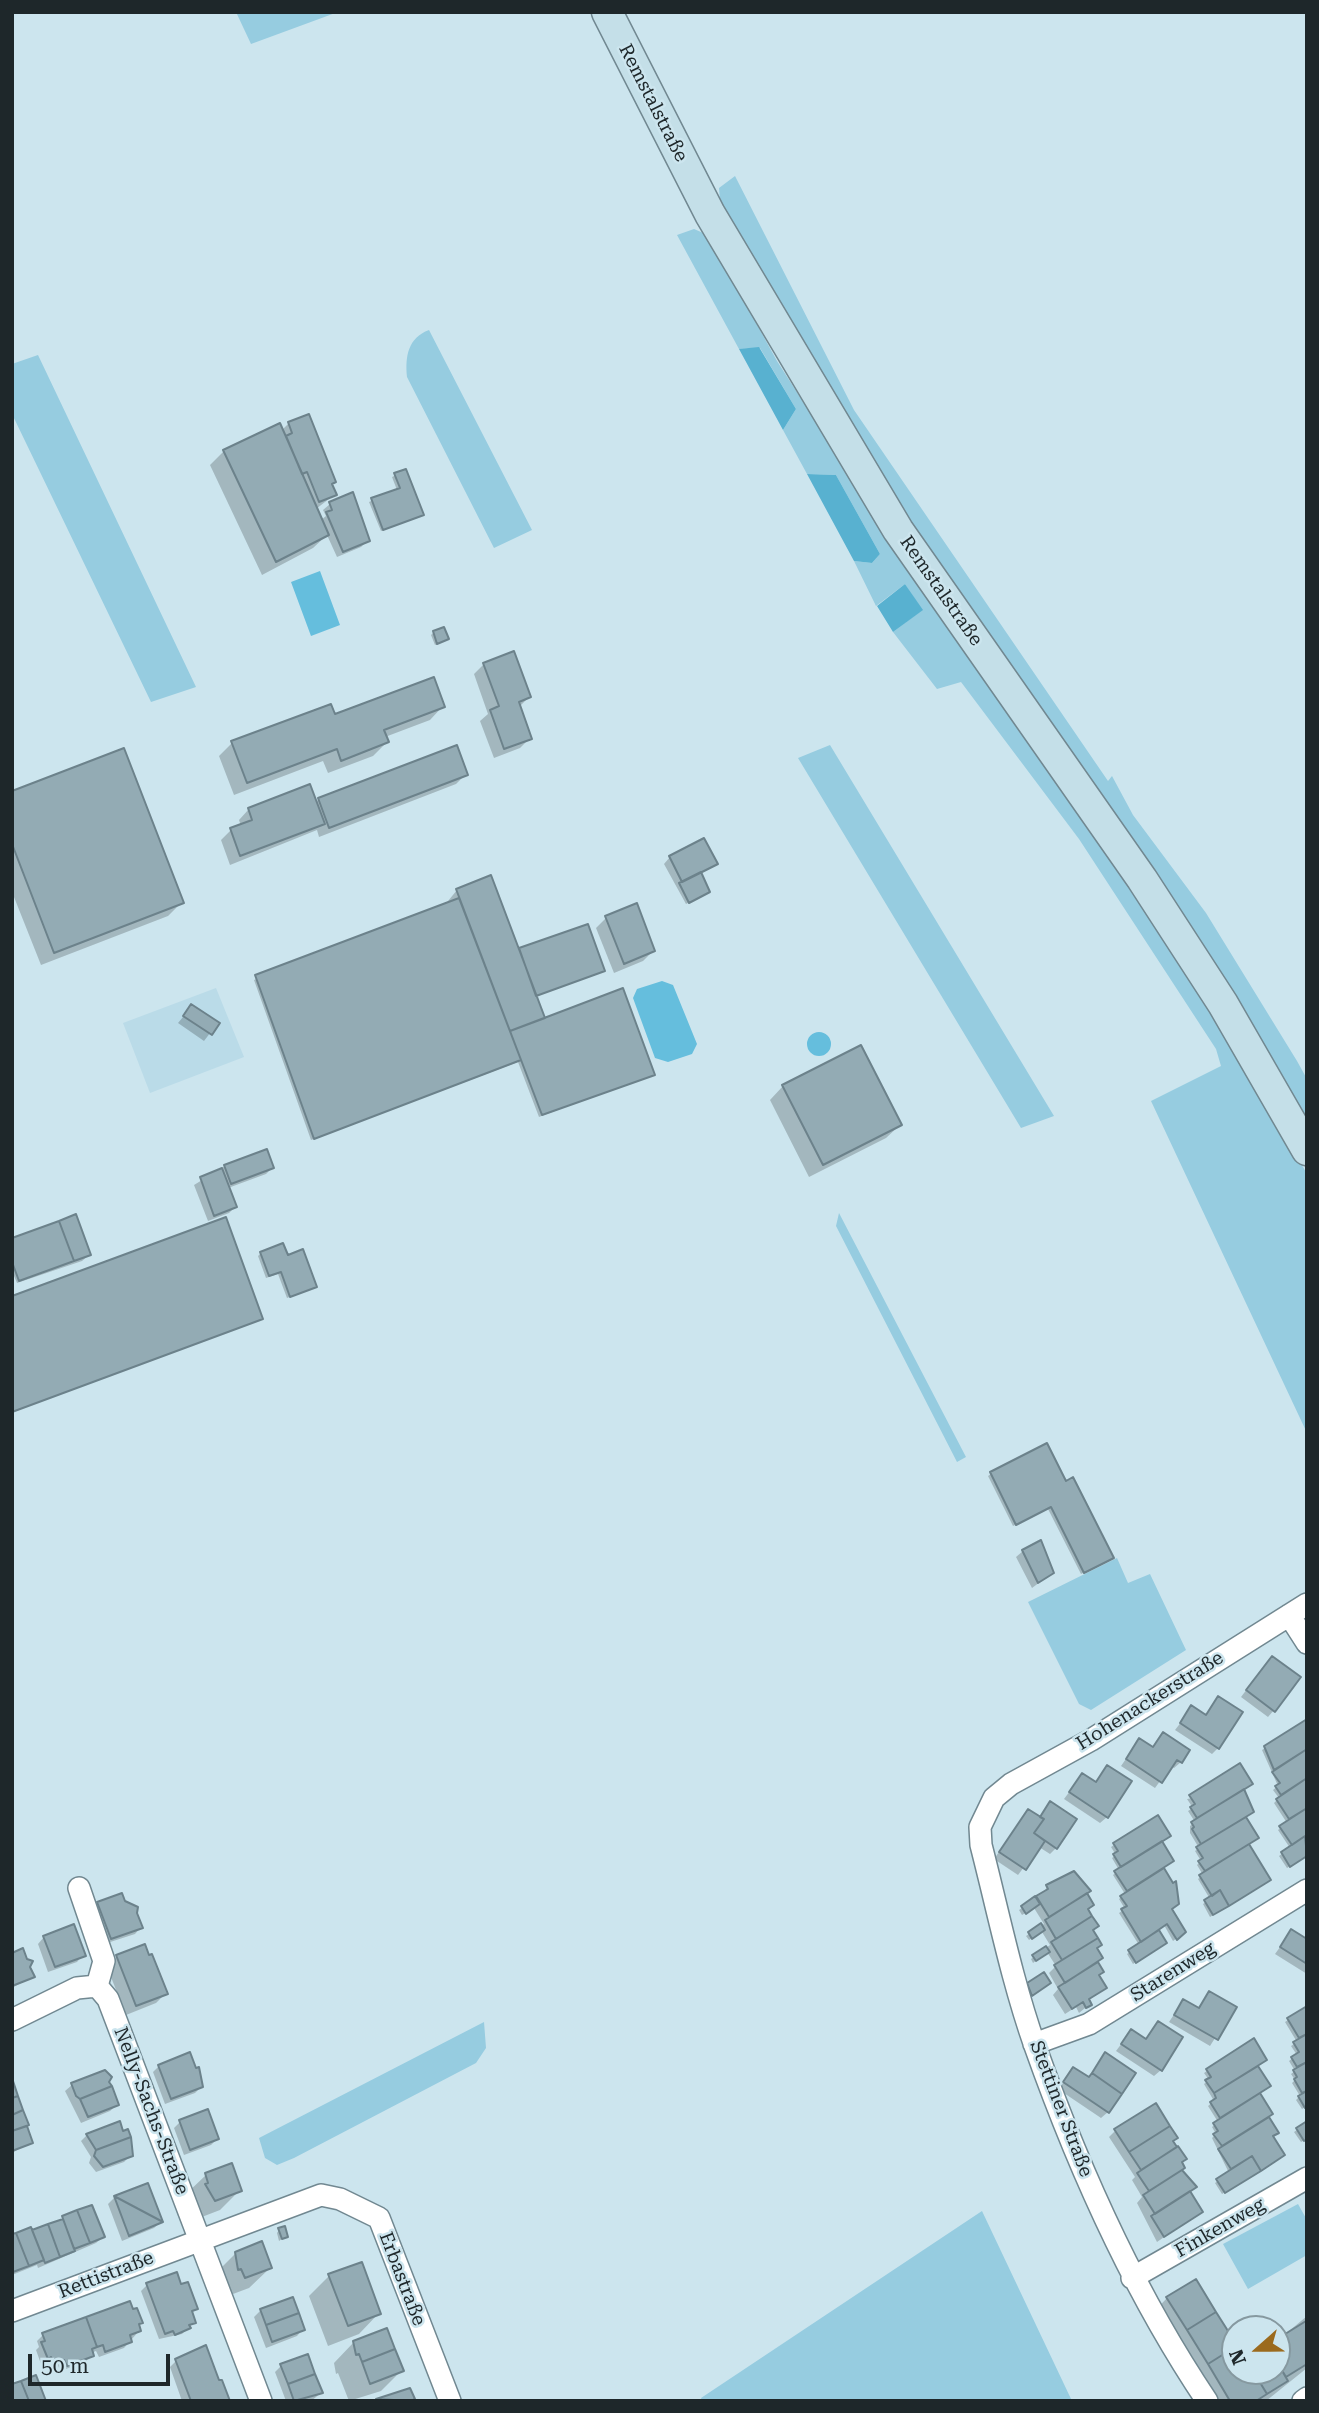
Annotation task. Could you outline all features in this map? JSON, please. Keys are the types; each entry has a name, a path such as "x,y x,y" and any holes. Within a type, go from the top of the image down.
{"street":[{"name":"Remstalstraße","path":"607,12 710,214 898,530 1142,878 1223,1004 1307,1150"},
{"path":"1298,1610 1307,1643"},
{"name":"Hohenackerstraße","path":"994,1798 1011,1784 1091,1740 1298,1610"},
{"name":"Stettiner Straße","path":"994,1798 979,1826 981,1845 1034,2044 1098,2204 1132,2278 1207,2401"},
{"path":"12,2020 78,1987 97,1986 104,1961 79,1888"},
{"name":"Starenweg","path":"1034,2044 1089,2024 1307,1890"},
{"name":"Nelly-Sachs-Straße","path":"97,1986 108,1999 261,2401"},
{"name":"Finkenweg","path":"1132,2278 1306,2180"},
{"name":"Erbastraße","path":"199,2239 321,2195 340,2199 379,2218 450,2401"},
{"name":"Rettistraße","path":"12,2311 199,2239"}],"shaded area":[{"path":"236,12 338,12 251,44"},
{"path":"735,176 854,410 1108,781 1112,776 1133,815 1206,913 1297,1061 1307,1079 1307,1125 881,488 721,213 719,188"},
{"path":"694,229 708,235 777,361 890,538 1195,977 1307,1174 1307,1433 1151,1101 1221,1066 1216,1049 1079,839 961,682 937,689 893,632 922,610 905,584 876,606 854,561 872,563 880,554 836,475 807,474 783,430 796,409 760,348 739,349 677,235"},
{"path":"429,330 532,530 494,548 407,377 409,349 416,338"},
{"path":"759,347 796,409 783,430 739,349"},
{"path":"38,355 196,687 151,702 12,414 12,364"},
{"path":"807,474 836,475 880,554 872,563 854,561"},
{"path":"320,571 340,625 311,636 291,582"},
{"path":"905,584 923,610 893,632 877,606"},
{"path":"830,745 1054,1116 1021,1128 798,758"},
{"path":"662,981 673,985 697,1044 692,1054 668,1062 655,1058 633,998 637,989"},
{"path":"216,988 244,1057 150,1093 123,1023"},
{"path":"819,1032 827,1036 831,1044 827,1052 819,1056 811,1052 807,1044 811,1036"},
{"path":"839,1213 966,1457 957,1462 836,1226"},
{"path":"1117,1558 1128,1583 1150,1574 1186,1650 1091,1710 1079,1704 1028,1602"},
{"path":"484,2022 486,2048 476,2063 294,2158 277,2165 265,2158 259,2138"},
{"path":"1298,2204 1307,2220 1307,2255 1248,2289 1223,2244"},
{"path":"982,2211 1072,2401 702,2401 701,2398"}],"building":[{"path":"309,414 336,482 332,484 337,495 319,502 307,472 302,474 286,436 292,433 288,422"},
{"path":"280,423 329,535 276,562 223,450"},
{"path":"406,469 424,515 383,530 371,498 400,488 394,473"},
{"path":"353,492 370,541 343,552 326,512 332,510 329,502"},
{"path":"444,627 449,639 437,644 433,631"},
{"path":"514,651 531,697 519,702 532,739 504,749 490,710 499,706 483,663"},
{"path":"434,677 445,707 384,730 389,742 341,761 337,749 247,783 231,741 331,704 335,714"},
{"path":"457,745 468,775 329,828 318,798"},
{"path":"124,748 184,903 54,953 12,844 12,791"},
{"path":"310,784 325,824 240,856 230,828 252,820 248,808"},
{"path":"704,838 718,864 682,882 669,856"},
{"path":"701,872 710,892 689,903 679,883"},
{"path":"491,875 545,1018 510,1031 456,889"},
{"path":"459,898 521,1060 314,1139 255,975"},
{"path":"637,903 655,951 624,964 605,916"},
{"path":"588,924 605,971 536,996 519,948"},
{"path":"623,988 655,1075 542,1115 510,1031"},
{"path":"191,1004 220,1023 212,1035 183,1016"},
{"path":"861,1045 902,1125 823,1165 782,1085"},
{"path":"267,1149 274,1168 231,1184 224,1165"},
{"path":"222,1168 237,1207 214,1216 200,1177"},
{"path":"76,1214 91,1255 74,1261 59,1221"},
{"path":"226,1217 263,1319 12,1412 12,1296"},
{"path":"59,1221 74,1261 19,1281 12,1262 12,1238"},
{"path":"283,1243 288,1255 303,1249 317,1287 290,1297 281,1272 269,1276 260,1252"},
{"path":"1047,1443 1066,1481 1073,1477 1114,1558 1084,1573 1051,1507 1016,1525 990,1472"},
{"path":"1041,1540 1054,1573 1038,1583 1022,1550"},
{"path":"1272,1656 1301,1677 1275,1712 1246,1690"},
{"path":"1218,1696 1243,1712 1219,1749 1180,1723 1191,1705 1206,1715"},
{"path":"1307,1719 1307,1749 1274,1770 1264,1746"},
{"path":"1163,1732 1190,1750 1182,1763 1177,1760 1162,1783 1126,1759 1139,1738 1153,1747"},
{"path":"1307,1749 1307,1778 1281,1795 1275,1786 1280,1783 1272,1772"},
{"path":"1240,1763 1253,1784 1197,1818 1190,1807 1195,1804 1189,1795"},
{"path":"1107,1765 1132,1781 1108,1818 1069,1792 1082,1773 1096,1782"},
{"path":"1307,1778 1307,1808 1289,1819 1276,1799"},
{"path":"1244,1789 1254,1812 1201,1844 1191,1822"},
{"path":"1050,1801 1077,1819 1057,1849 1034,1833 1044,1819 1040,1817"},
{"path":"1307,1808 1307,1839 1305,1836 1292,1845 1279,1826"},
{"path":"1028,1809 1044,1819 1034,1833 1045,1841 1026,1870 999,1852"},
{"path":"1158,1815 1171,1836 1121,1867 1113,1854 1118,1851 1113,1843"},
{"path":"1246,1817 1259,1838 1205,1871 1198,1861 1203,1858 1196,1847"},
{"path":"1305,1836 1307,1856 1290,1867 1281,1852"},
{"path":"1162,1841 1174,1861 1127,1891 1114,1871"},
{"path":"1249,1844 1271,1880 1229,1906 1220,1890 1212,1896 1199,1875"},
{"path":"1164,1868 1173,1883 1176,1881 1179,1904 1172,1909 1186,1932 1177,1940 1167,1924 1141,1942 1121,1909 1127,1906 1120,1896"},
{"path":"1074,1871 1091,1891 1049,1917 1036,1896 1048,1889 1046,1885"},
{"path":"1220,1890 1229,1906 1213,1915 1204,1900"},
{"path":"122,1893 125,1901 138,1907 137,1913 143,1928 111,1939 97,1902"},
{"path":"1087,1893 1094,1905 1088,1909 1092,1916 1056,1939 1045,1920"},
{"path":"1035,1896 1040,1904 1026,1914 1021,1906"},
{"path":"1092,1916 1099,1926 1093,1930 1098,1938 1062,1960 1051,1942"},
{"path":"1041,1923 1045,1930 1032,1939 1028,1932"},
{"path":"74,1924 86,1956 55,1967 43,1936"},
{"path":"1291,1929 1307,1939 1307,1964 1280,1947"},
{"path":"1159,1930 1167,1943 1136,1963 1128,1950"},
{"path":"1098,1938 1102,1945 1097,1948 1103,1958 1065,1983 1054,1965"},
{"path":"145,1944 149,1955 152,1954 168,1994 136,2006 116,1955"},
{"path":"1046,1946 1050,1952 1036,1961 1032,1955"},
{"path":"23,1948 27,1959 33,1961 30,1967 35,1977 12,1986 12,1953"},
{"path":"1098,1962 1104,1972 1099,1975 1107,1988 1089,1999 1092,2005 1086,2008 1083,2002 1072,2009 1058,1987"},
{"path":"1044,1972 1051,1983 1032,1996 1027,1983"},
{"path":"1209,1991 1237,2007 1218,2040 1174,2015 1183,1999 1199,2008"},
{"path":"1307,2006 1307,2034 1299,2038 1287,2018"},
{"path":"1158,2021 1183,2037 1162,2071 1121,2044 1131,2029 1146,2039"},
{"path":"1307,2034 1307,2062 1297,2067 1291,2057 1299,2052 1293,2042"},
{"path":"1254,2038 1267,2060 1214,2093 1205,2080 1211,2077 1206,2069"},
{"path":"190,2052 196,2068 199,2067 203,2087 171,2099 158,2065"},
{"path":"1105,2052 1136,2073 1122,2094 1092,2073"},
{"path":"1307,2062 1307,2091 1302,2093 1294,2079 1297,2077 1293,2070"},
{"path":"1258,2066 1271,2086 1220,2118 1210,2102 1216,2098 1214,2093"},
{"path":"1073,2067 1089,2077 1092,2073 1122,2094 1109,2113 1063,2082"},
{"path":"105,2070 112,2077 109,2082 112,2086 80,2099 76,2096 71,2083"},
{"path":"12,2082 18,2096 12,2098"},
{"path":"112,2086 119,2105 88,2117 80,2099"},
{"path":"1307,2091 1307,2107 1305,2108 1298,2096"},
{"path":"1260,2093 1273,2114 1222,2146 1213,2134 1218,2131 1213,2123"},
{"path":"18,2096 23,2110 12,2115 12,2098"},
{"path":"1156,2103 1170,2126 1129,2152 1114,2129"},
{"path":"208,2109 219,2139 190,2150 179,2120"},
{"path":"23,2110 29,2125 12,2131 12,2115"},
{"path":"1269,2117 1279,2133 1273,2136 1285,2155 1261,2171 1252,2156 1231,2169 1218,2149"},
{"path":"120,2121 123,2131 128,2129 131,2137 96,2150 86,2134"},
{"path":"1307,2121 1307,2139 1304,2141 1296,2128"},
{"path":"27,2126 33,2143 12,2151 12,2131"},
{"path":"1170,2126 1178,2138 1173,2141 1177,2147 1141,2170 1129,2152"},
{"path":"131,2137 133,2156 103,2167 94,2156 96,2150"},
{"path":"1178,2146 1187,2159 1182,2162 1185,2168 1149,2191 1137,2173"},
{"path":"1252,2156 1261,2171 1225,2193 1216,2179"},
{"path":"232,2163 242,2191 215,2201 205,2184 208,2183 205,2173"},
{"path":"1182,2170 1197,2187 1155,2214 1143,2195"},
{"path":"148,2183 163,2222 114,2196"},
{"path":"1190,2191 1203,2212 1164,2237 1151,2216"},
{"path":"114,2196 163,2222 129,2236"},
{"path":"92,2205 105,2237 90,2243 77,2210"},
{"path":"77,2210 90,2243 74,2249 62,2216"},
{"path":"63,2219 75,2251 60,2257 48,2224"},
{"path":"48,2224 60,2257 45,2263 32,2230"},
{"path":"285,2226 288,2237 282,2239 278,2228"},
{"path":"31,2227 44,2260 29,2266 16,2233"},
{"path":"16,2233 29,2266 13,2272 12,2234"},
{"path":"262,2241 272,2268 245,2278 241,2269 238,2270 235,2252"},
{"path":"362,2262 381,2314 348,2326 328,2274"},
{"path":"177,2272 181,2284 188,2282 198,2309 192,2311 196,2323 175,2335 173,2331 165,2334 146,2283"},
{"path":"1196,2279 1216,2312 1187,2330 1166,2297"},
{"path":"293,2297 299,2313 266,2325 260,2309"},
{"path":"130,2301 133,2309 137,2308 143,2323 139,2324 141,2331 130,2335 132,2342 105,2352 103,2345 97,2347 86,2317"},
{"path":"1216,2312 1221,2320 1221,2356 1208,2364 1187,2330"},
{"path":"299,2313 305,2330 272,2342 266,2325"},
{"path":"86,2317 97,2347 92,2349 94,2356 67,2366 64,2360 54,2364 51,2357 48,2359 41,2342 45,2341 42,2333"},
{"path":"1306,2321 1307,2364 1291,2374 1291,2330"},
{"path":"387,2328 395,2349 362,2362 359,2354 356,2355 353,2341"},
{"path":"206,2345 230,2401 191,2401 175,2359"},
{"path":"395,2349 404,2371 370,2384 362,2362"},
{"path":"308,2354 315,2374 288,2384 280,2364"},
{"path":"1221,2356 1221,2385 1262,2385 1267,2394 1256,2401 1230,2401 1208,2364"},
{"path":"315,2374 323,2393 294,2401 288,2384"},
{"path":"36,2375 46,2401 29,2401 21,2381"},
{"path":"21,2381 29,2401 12,2401 12,2384"},
{"path":"1262,2385 1282,2385 1267,2394"},
{"path":"410,2388 415,2399 411,2401 376,2399"}]}
